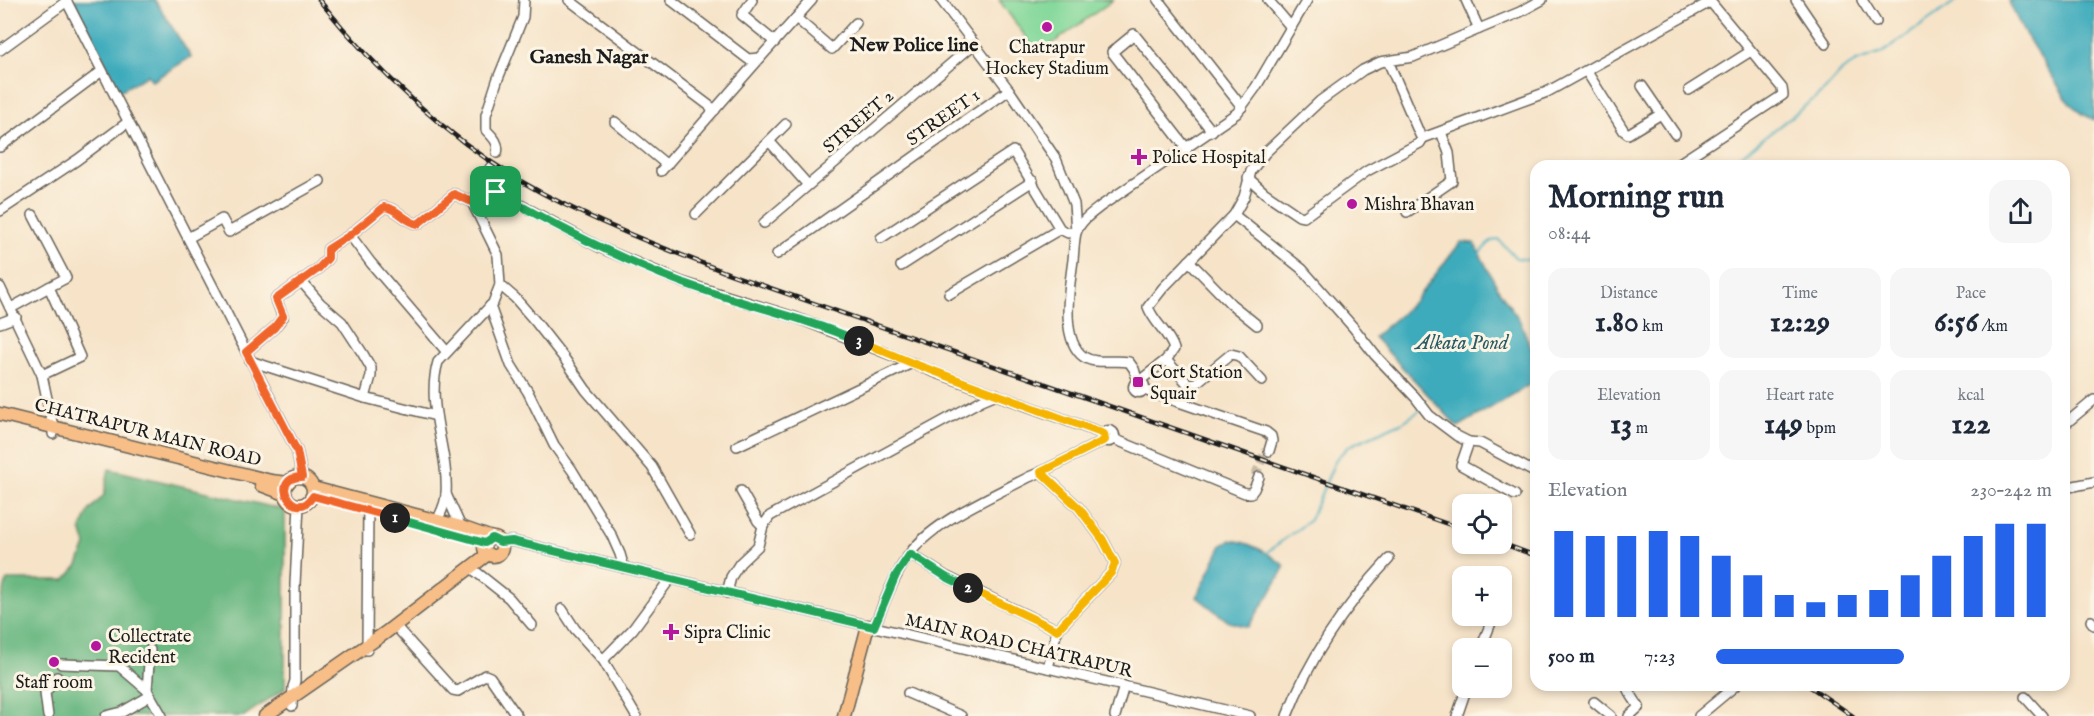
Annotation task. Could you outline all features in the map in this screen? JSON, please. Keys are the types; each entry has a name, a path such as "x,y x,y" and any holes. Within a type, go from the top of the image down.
{"main road":[{"name":"CHATRAPUR MAIN ROAD","path":"0,414 53,431 269,487 291,496"},
{"name":"CHATRAPUR MAIN ROAD","path":"0,421 53,431"},
{"path":"302,477 310,482 313,492 307,503 291,496 292,478 302,477"},
{"path":"313,492 461,527 492,546"},
{"path":"368,506 492,546"},
{"path":"265,716 367,648 399,630 475,571 492,546"},
{"path":"292,697 308,695 492,546"},
{"path":"844,716 871,627"},
{"path":"280,716 292,697"}],"street":[{"path":"0,50 67,0 297,451 302,477"},
{"path":"496,153 498,148 494,138 486,130 485,124 506,56 523,17 524,0"},
{"path":"569,0 715,110"},
{"path":"671,0 748,59 760,58"},
{"path":"752,0 742,15 775,42"},
{"path":"615,122 664,168 812,0"},
{"path":"940,0 1009,90 1056,159 1074,204 1077,231 1067,316 1076,348 1084,357 1095,360 1129,362 1141,388"},
{"path":"1158,0 1242,107"},
{"path":"1268,0 1291,27"},
{"path":"881,238 1013,150 1060,229 1068,233 1077,231 1087,217 1101,206 1237,113 1256,87 1306,0"},
{"path":"1466,0 1479,29"},
{"path":"1141,388 1174,349 1173,343 1151,316 1148,307 1153,298 1234,215 1244,197 1248,178 1265,153 1320,101 1363,70 1380,62 1413,57 1520,12 1542,0"},
{"path":"1796,0 1826,44"},
{"path":"1862,0 1876,22"},
{"path":"1248,178 1265,194 1304,217 1352,180 1420,143 1423,138 1547,92 1587,72 1709,1 1782,88 1783,95 1685,160"},
{"path":"796,18 832,49 856,23"},
{"path":"1186,149 1112,52 1134,34 1212,131"},
{"name":"STREET 2","path":"764,223 974,44"},
{"path":"1689,90 1751,51"},
{"path":"1388,61 1423,138"},
{"path":"0,147 102,71"},
{"path":"1587,72 1628,134 1661,114"},
{"path":"1642,86 1675,134"},
{"name":"STREET 1","path":"777,254 1009,90"},
{"path":"0,211 77,160 128,122"},
{"path":"696,214 786,124"},
{"path":"1407,212 1452,181 1449,153 1441,132"},
{"path":"769,141 808,185"},
{"path":"472,202 490,168"},
{"path":"901,266 1033,181"},
{"path":"188,238 222,219 229,232 320,182"},
{"path":"483,185 601,248 673,279 797,318 1246,489 1252,486 1257,476"},
{"path":"248,357 283,316 276,299 318,269 328,258 328,249 350,235 384,207 392,208 412,223 418,224 454,194 472,202 498,255 500,285 490,306 438,362 435,374 436,416 445,469 446,494 438,521"},
{"path":"1234,215 1302,269 1375,356 1429,415 1457,436 1469,442 1480,443 1530,470"},
{"path":"0,322 49,287 66,278 33,216"},
{"path":"949,294 1060,229"},
{"path":"350,235 447,352"},
{"path":"1189,261 1231,304 1257,325"},
{"path":"301,281 320,303 342,322 367,361 371,376 365,398"},
{"path":"500,285 535,321 586,390 652,467 690,534"},
{"path":"0,287 42,375 53,431"},
{"path":"42,375 80,357 49,287"},
{"path":"490,306 511,365 528,392 554,445 612,536 624,568"},
{"path":"1166,360 1188,384 1196,383 1231,354 1239,356 1262,381"},
{"path":"248,357 365,398 436,416"},
{"path":"737,447 912,363"},
{"path":"1141,388 1266,432 1271,436 1272,441 1268,450"},
{"path":"727,593 740,562 758,546 763,526 770,516 996,394"},
{"path":"2070,419 2094,400"},
{"path":"871,627 896,575 910,554 944,523 1109,437"},
{"path":"1469,442 1461,465 1515,495"},
{"path":"1041,472 1079,508 1103,540 1115,563 1111,573 1057,630 1048,668"},
{"path":"2070,487 2094,482"},
{"path":"741,491 763,526"},
{"path":"446,494 461,527"},
{"path":"291,496 295,584 295,681 292,697"},
{"path":"367,648 368,506"},
{"name":"MAIN ROAD CHATRAPUR","path":"492,546 512,541 1250,716"},
{"path":"910,554 946,577 1057,630"},
{"path":"1287,716 1296,692 1333,628 1369,580 1389,559"},
{"path":"475,571 509,598 532,625"},
{"path":"603,660 633,628 670,579"},
{"path":"562,609 575,629 603,660 636,716"},
{"path":"399,630 453,690 458,692 485,675 490,677 517,716"},
{"path":"148,693 150,650"},
{"path":"61,664 119,666 148,693 162,716"},
{"path":"46,714 45,693 57,677"},
{"path":"1115,716 1124,686"},
{"path":"1629,691 1639,707 1629,716"},
{"path":"1699,716 1729,691"},
{"path":"106,716 122,712 148,693"},
{"path":"908,693 961,716"},
{"path":"2025,697 2042,716"},
{"path":"1457,716 1463,698"},
{"path":"1594,702 1611,716"}],"green space":[{"name":"Chatrapur Hockey Stadium","path":"999,0 1113,0 1038,54"},
{"path":"109,469 285,510 285,688 244,716 0,716 0,604 7,580 65,580 78,565 86,545 81,529 89,511 104,495"}],"water":[{"path":"73,0 155,0 191,57 152,81 148,75 120,91"},
{"path":"2008,0 2094,0 2094,120 2069,103 2022,29"},
{"name":"Alkata Pond","path":"1461,242 1474,243 1500,292 1519,319 1530,345 1530,385 1458,427 1374,337 1416,299"},
{"path":"1231,540 1260,549 1285,566 1248,627 1229,622 1197,597 1222,545"}],"waterway":[{"path":"1736,160 1824,91 1843,70 1856,62 1882,53 1957,0"},
{"path":"1478,255 1491,241 1499,240 1516,258 1530,260"},
{"path":"1266,553 1310,520 1336,459 1349,446 1403,422 1422,409"}],"tunnel":[{"path":"1255,476 1266,450"}],"railway":[{"path":"319,0 368,56 421,107 450,131 479,154 510,174 588,216 730,274 1452,526"},
{"path":"1512,547 1530,554"},
{"path":"1816,691 1853,716"}],"place":[{"name":"Chatrapur Hockey Stadium","path":"1047,27"},
{"name":"Police Hospital","path":"1139,157"},
{"name":"Mishra Bhavan","path":"1352,204"},
{"name":"Cort Station Squair","path":"1138,382"},
{"name":"Sipra Clinic","path":"671,632"},
{"name":"Collectrate Recident","path":"96,646"},
{"name":"Staff room","path":"54,662"}],"district":[{"name":"New Police line","path":"914,44"},
{"name":"Ganesh Nagar","path":"589,56"}],"route":[{"path":"483,185 496,192 601,248 682,282 797,318 1104,434 1105,440 1041,472 1079,508 1103,540 1115,563 1111,573 1057,630 946,577 910,554 896,575 874,627 512,541 500,542 492,538 485,543 313,496 307,503 299,505 290,502 285,494 286,485 292,478 302,477 297,451 246,352 274,328 283,316 276,299 318,269 328,258 328,249 350,235 384,207 392,208 412,223 418,224 454,194 472,202 483,185"}]}
